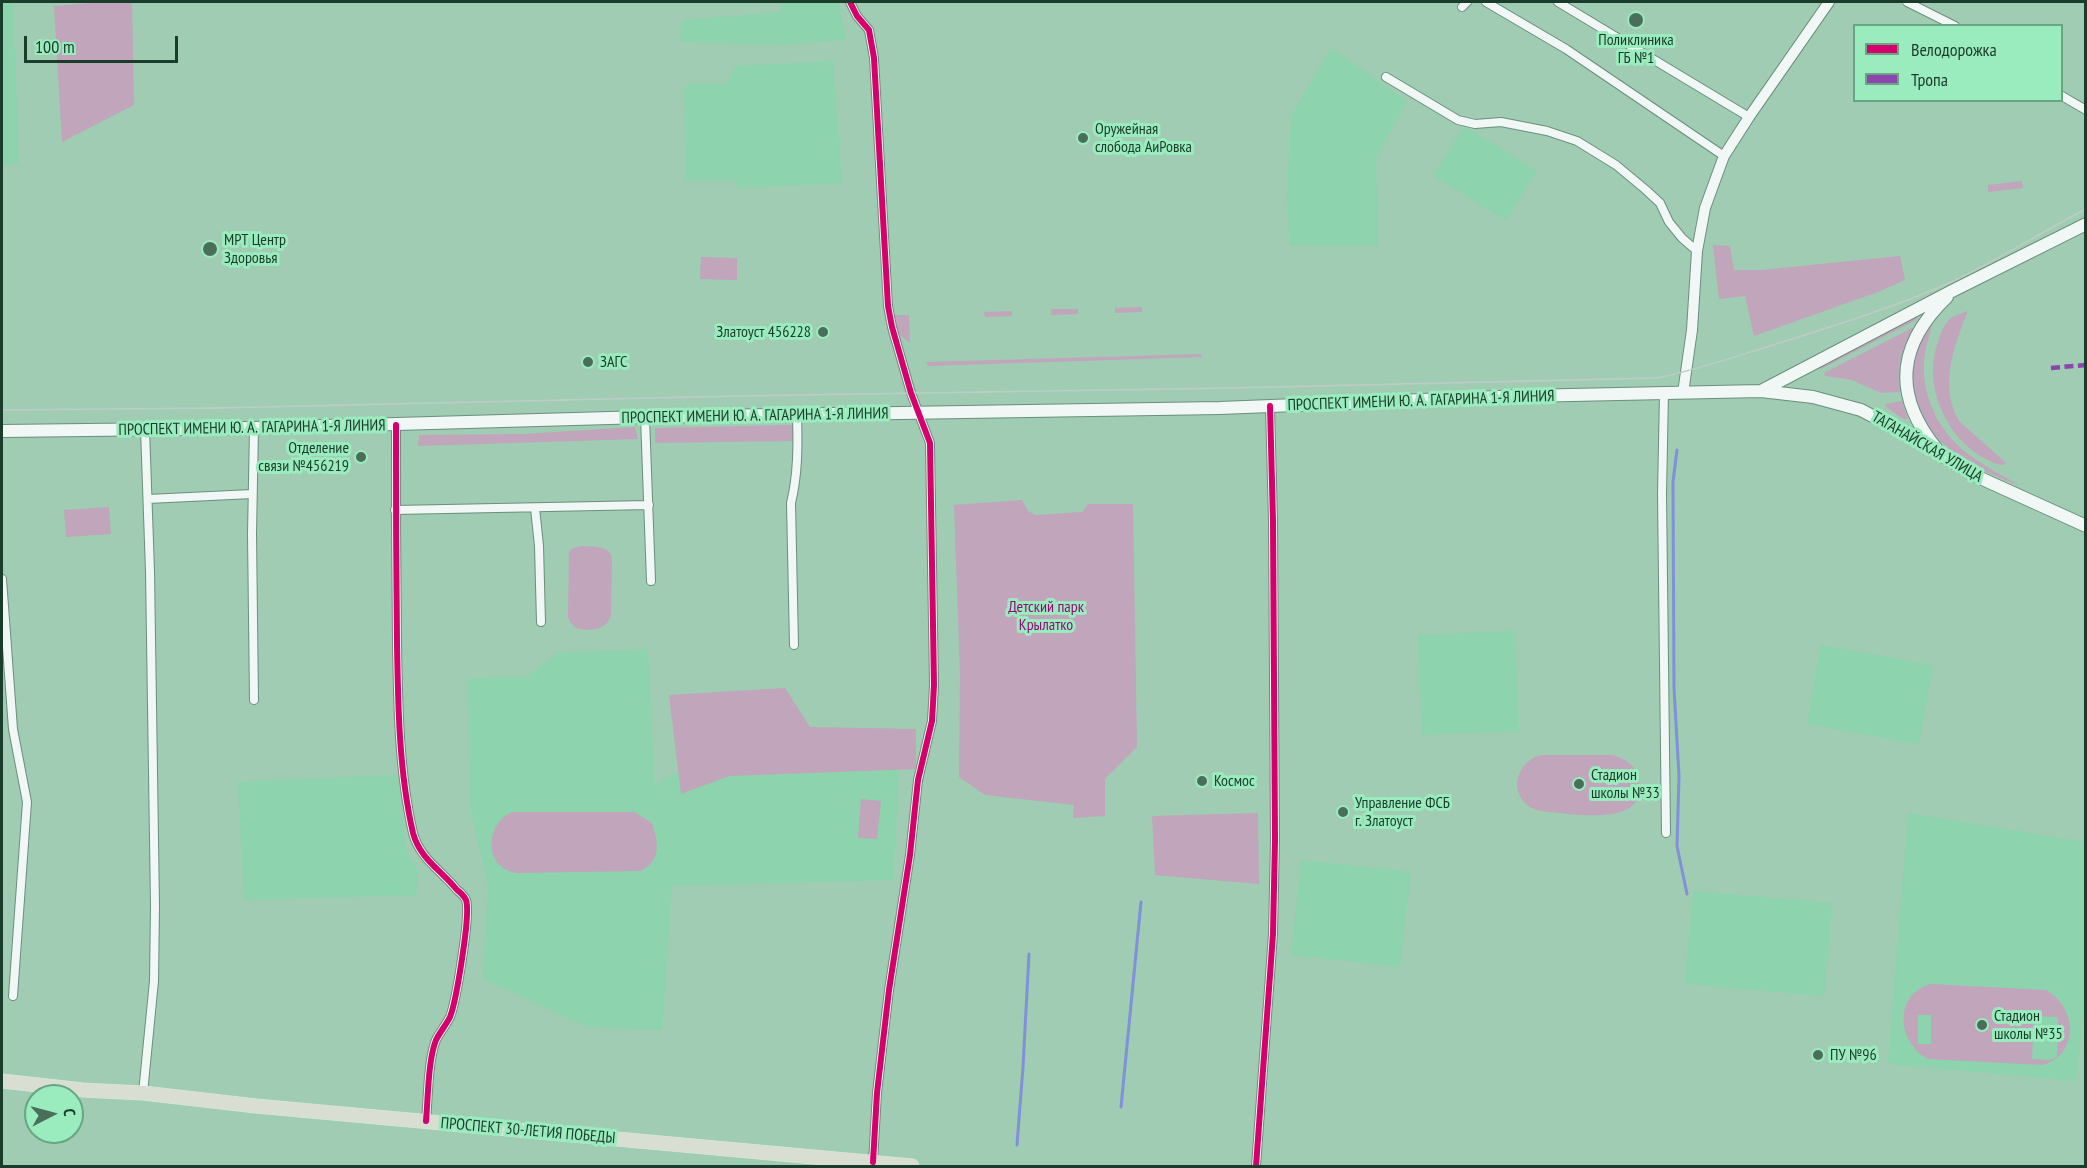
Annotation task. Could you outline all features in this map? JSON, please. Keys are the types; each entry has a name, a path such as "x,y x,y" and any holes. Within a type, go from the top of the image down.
{"main road":[{"path":"1761,391 2085,224"},
{"path":"1941,455 1916,419 1907,396 1906,376 1908,358 1915,339 1938,306 1954,290"},
{"name":"ПРОСПЕКТ ИМЕНИ Ю. А. ГАГАРИНА 1-Я ЛИНИЯ","path":"2,431 396,425 645,417 920,414 1761,391"},
{"name":"ТАГАНАЙСКАЯ УЛИЦА","path":"1761,391 1813,397 1861,410 1978,477 2085,526"},
{"name":"ПРОСПЕКТ 30-ЛЕТИЯ ПОБЕДЫ","path":"2,1081 912,1167"}],"street":[{"path":"850,2 857,16 869,30 872,43 888,306 911,393 930,442 934,685 932,721 918,780 910,855 889,990 877,1093 873,1162"},
{"path":"1486,2 1575,56 1724,156"},
{"path":"1558,2 1749,117"},
{"path":"1683,393 1692,330 1697,251 1705,208 1724,156 1829,2"},
{"path":"1907,2 1951,24"},
{"path":"1386,76 1458,120 1475,124 1501,122 1547,131 1577,141 1616,165 1646,190 1660,203 1668,222 1697,251"},
{"path":"2063,97 2085,110"},
{"path":"1664,393 1662,504 1666,833"},
{"path":"1256,1167 1273,934 1275,840 1270,406"},
{"path":"794,645 791,502 796,475 797,416"},
{"path":"645,417 651,581"},
{"path":"396,425 398,688 404,772 413,833 418,847 427,861 454,885 466,900 467,918 454,1003 449,1018 436,1041 433,1054 426,1121"},
{"path":"254,428 252,494 254,700"},
{"path":"143,1093 154,981 155,906 145,429"},
{"path":"148,498 252,494"},
{"path":"395,510 650,505"},
{"path":"535,508 539,546 541,622"},
{"path":"2,579 13,729 27,802 14,996"}],"shaded area":[{"path":"2,2 13,2 19,164 2,164"},
{"path":"781,2 839,2 846,40 780,45 680,42 682,20 781,12"},
{"path":"1331,48 1407,101 1376,158 1378,246 1290,246 1287,198 1291,116"},
{"path":"833,61 842,183 738,188 734,180 686,180 684,88 689,84 727,84 735,66"},
{"path":"1464,126 1537,171 1506,220 1433,176"},
{"path":"1515,631 1519,731 1422,735 1418,635"},
{"path":"1821,645 1933,665 1919,744 1807,724"},
{"path":"648,649 655,785 713,752 900,753 893,880 672,886 662,1030 586,1027 483,978 488,887 470,805 468,678 527,677 557,653"},
{"path":"397,775 407,854 418,871 416,895 244,900 238,782"},
{"path":"1908,813 2085,842 2086,988 2076,1081 1888,1064"},
{"path":"1301,860 1411,872 1400,967 1291,955"},
{"path":"1693,891 1832,903 1824,996 1685,984"}],"green space":[{"path":"132,2 134,105 62,142 54,6"},
{"path":"2022,181 2023,188 1988,192 1988,185"},
{"path":"1713,245 1730,246 1734,270 1762,270 1900,256 1905,280 1878,292 1754,336 1745,296 1719,299"},
{"path":"701,257 737,258 737,280 700,279"},
{"path":"1142,307 1142,312 1115,313 1115,308"},
{"path":"1051,309 1078,309 1078,314 1051,315"},
{"path":"1012,311 1012,316 985,317 984,312"},
{"path":"1968,311 1950,366 1949,381 1953,409 1960,422 2006,463 2002,465 1984,458 1955,433 1937,399 1934,361 1940,336 1949,320"},
{"path":"892,315 909,315 910,343 900,335"},
{"path":"1920,318 1821,369 1819,368 1910,319"},
{"path":"1932,323 1925,353 1924,374 1931,405 1938,420 1956,444 1967,453 2019,485 1984,471 1953,451 1939,439 1919,409 1912,373 1914,359 1926,329"},
{"path":"1914,327 1901,358 1900,392 1881,393 1852,380 1825,376 1824,373"},
{"path":"1201,354 1202,357 928,366 926,362"},
{"path":"1902,401 1908,419 1903,419 1885,406"},
{"path":"794,425 794,441 655,443 655,428"},
{"path":"635,427 638,439 418,446 419,435 524,434"},
{"name":"Детский парк Крылатко","path":"1022,500 1028,511 1035,515 1082,512 1088,504 1133,504 1137,747 1105,779 1105,816 1073,818 1074,805 985,795 959,777 960,674 954,505"},
{"path":"109,507 111,534 66,537 64,510"},
{"path":"581,546 607,550 612,557 611,616 609,621 601,627 591,630 576,628 568,617 569,553 571,549"},
{"path":"785,688 810,727 916,729 916,769 729,776 681,794 669,695"},
{"name":"Стадион школы №33","path":"1541,755 1613,755 1618,757 1630,764 1636,771 1639,780 1639,796 1632,806 1604,815 1540,811 1530,807 1522,800 1517,783 1524,766 1531,759"},
{"path":"861,799 881,801 877,839 858,838"},
{"path":"513,812 634,812 652,823 657,850 652,862 641,871 515,873 503,868 496,861 492,845 495,828 506,815"},
{"path":"1258,813 1259,884 1155,875 1152,816"},
{"name":"Стадион школы №35","path":"1931,984 2046,990 2064,1007 2070,1030 2068,1041 2063,1051 2055,1059 2043,1065 1928,1059 1910,1042 1905,1030 1905,1008 1910,998 1919,989","holes":["1918,1015 1931,1015 1931,1044 1918,1044","2034,1016 2058,1017 2057,1056 2051,1060 2032,1059"]}],"waterway":[{"path":"1677,450 1673,482 1674,688 1679,776 1677,846 1687,894"},
{"path":"1121,1107 1141,902"},
{"path":"1017,1145 1029,954"}],"tram line":[{"path":"2,410 218,408 1657,378 1691,370 1850,321 1910,299 1949,283 2086,209"}],"marked path":[{"path":"2051,368 2086,365"}],"cycle path":[{"path":"850,2 857,16 869,30 874,58 888,306 911,393 930,443 934,685 932,721 918,780 910,855 889,990 877,1093 873,1162"},
{"path":"1256,1166 1273,934 1275,840 1270,406"},
{"path":"396,425 398,691 400,739 408,810 416,842 426,857 465,897 467,908 462,958 453,1008 436,1040 431,1058 426,1121"}],"place":[{"name":"Поликлиника ГБ №1","path":"1636,20"},
{"name":"Оружейная слобода АиРовка","path":"1083,138"},
{"name":"МРТ Центр Здоровья","path":"210,249"},
{"name":"Златоуст 456228","path":"823,332"},
{"name":"ЗАГС","path":"588,362"},
{"name":"Отделение связи №456219","path":"361,457"},
{"name":"Космос","path":"1202,781"},
{"name":"Стадион школы №33","path":"1579,784"},
{"name":"Управление ФСБ г. Златоуст","path":"1343,812"},
{"name":"Стадион школы №35","path":"1982,1025"},
{"name":"ПУ №96","path":"1818,1055"}]}
